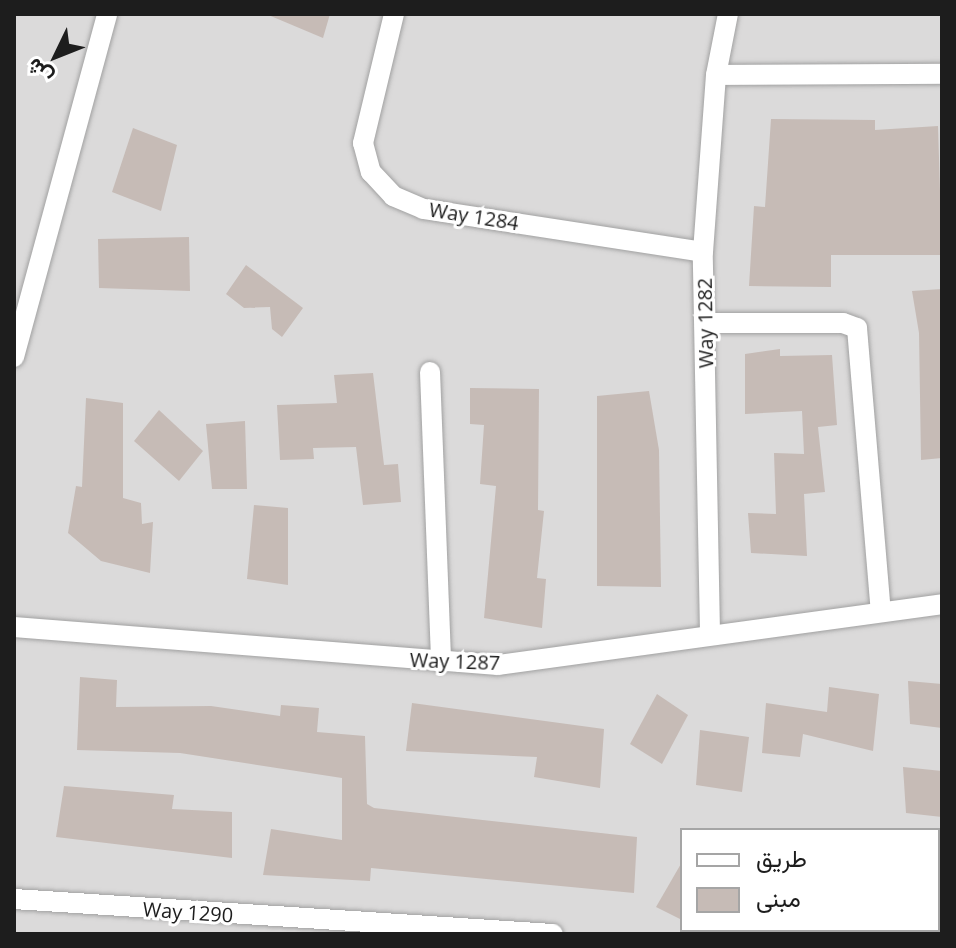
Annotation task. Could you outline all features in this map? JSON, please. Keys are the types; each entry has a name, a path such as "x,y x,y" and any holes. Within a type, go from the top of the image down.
{"street":[{"path":"14,357 107,14"},
{"name":"Way 1284","path":"394,14 363,143 371,172 393,196 423,209 703,252"},
{"name":"Way 1282","path":"710,633 703,252 716,75 728,14"},
{"path":"716,75 942,74"},
{"path":"705,323 843,323 857,328 881,611"},
{"path":"430,372 441,663"},
{"name":"Way 1287","path":"14,627 441,663 498,665 710,633 942,604"},
{"name":"Way 1290","path":"14,899 289,926 553,934"}],"shaded area":[{"path":"14,14 942,14 942,934 14,934"}],"building":[{"path":"266,14 330,14 323,38"},
{"path":"771,119 875,120 875,130 938,126 942,255 831,255 831,287 749,286 754,206 765,207"},
{"path":"133,128 177,145 161,211 112,192"},
{"path":"189,237 190,291 99,288 98,239"},
{"path":"246,265 303,308 282,337 272,329 270,307 244,308 226,294"},
{"path":"942,289 942,458 921,460 919,333 912,291"},
{"path":"780,349 780,356 832,355 837,425 818,427 825,492 804,494 807,556 751,553 748,513 776,514 774,453 804,454 802,411 745,414 745,354"},
{"path":"373,373 384,465 398,464 401,502 363,505 356,447 313,448 314,459 280,460 277,405 337,403 334,375"},
{"path":"470,388 539,389 538,510 544,511 537,578 546,579 542,628 484,618 496,486 480,484 484,425 470,424"},
{"path":"649,391 659,450 661,587 597,586 597,396"},
{"path":"86,398 123,403 123,498 141,503 142,524 153,522 150,573 101,561 68,533 76,486 82,487"},
{"path":"159,410 203,451 179,481 134,441"},
{"path":"245,421 247,489 212,489 206,424"},
{"path":"254,505 288,508 288,585 247,579"},
{"path":"80,677 117,680 116,707 211,706 280,716 281,705 319,708 317,732 365,736 367,804 374,808 637,837 634,893 371,868 370,881 263,875 271,829 342,840 342,778 180,753 77,750"},
{"path":"908,681 942,684 942,728 910,724"},
{"path":"829,687 879,694 873,751 803,734 800,757 762,753 766,703 827,712"},
{"path":"657,694 688,715 662,764 630,744"},
{"path":"412,703 604,729 600,788 534,777 537,757 406,751"},
{"path":"700,730 749,737 742,792 696,785"},
{"path":"903,767 942,771 942,817 906,813"},
{"path":"64,786 174,795 172,809 232,812 232,858 56,837"},
{"path":"680,865 680,919 656,907"}]}
